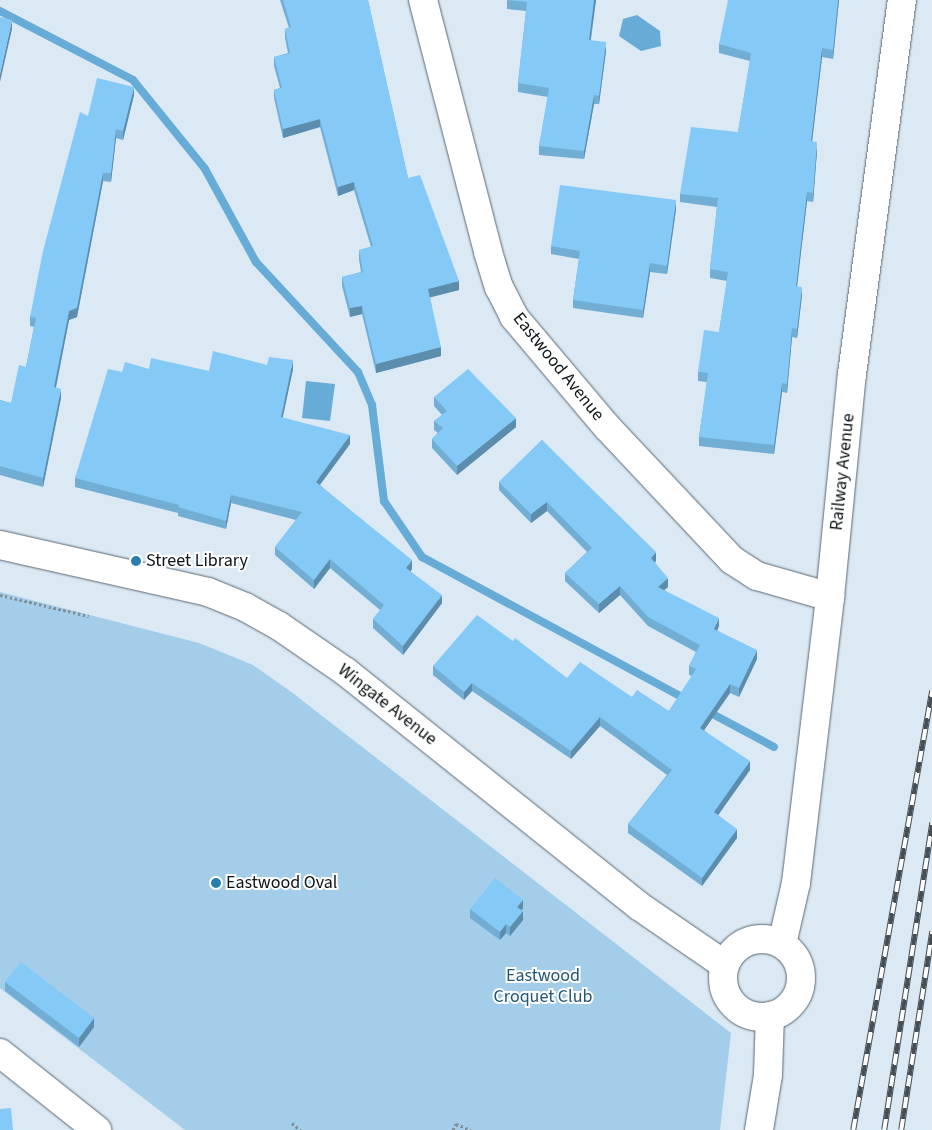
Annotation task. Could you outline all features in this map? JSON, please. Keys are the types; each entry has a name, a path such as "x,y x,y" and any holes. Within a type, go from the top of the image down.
{"street":[{"name":"Eastwood Avenue","path":"423,0 488,252 499,287 514,317 607,426 732,560 757,576 830,598"},
{"name":"Railway Avenue","path":"782,944 796,883 830,598 852,374 902,0"},
{"name":"Wingate Avenue","path":"0,546 208,592 279,626 346,672 639,906 725,965"},
{"path":"771,939 782,944 799,962 802,980 792,1003 770,1016 747,1014 730,1000 724,989 725,965 734,951 748,941 771,939"},
{"path":"759,1130 768,1076 770,1016"},
{"path":"0,1053 97,1130"}],"path":[{"path":"0,595 89,616"},
{"path":"292,1123 300,1130"},
{"path":"453,1130 456,1124 471,1130"}],"green space":[{"name":"Eastwood Oval","path":"0,592 199,643 253,665 290,691 731,1033 720,1130 185,1130 0,988"}],"shaded area":[{"path":"637,15 660,31 661,46 641,51 619,36 623,19"},
{"path":"306,381 335,384 330,421 302,418"}],"building":[{"path":"283,0 368,0 408,178 420,175 459,281 428,289 441,347 376,364 362,306 350,308 342,277 363,272 359,250 373,246 354,182 338,187 320,119 283,129 274,90 282,88 274,57 290,53 285,29 291,27"},
{"path":"507,0 594,0 589,40 606,42 599,96 594,95 584,151 539,146 549,88 518,83 527,2"},
{"path":"728,0 838,0 833,50 822,48 811,141 817,142 813,193 807,192 796,286 802,287 797,329 792,328 787,384 782,383 774,445 699,437 708,373 698,372 704,330 719,332 728,272 710,269 718,198 680,194 691,127 738,132 751,53 719,44"},
{"path":"0,17 12,20 0,74"},
{"path":"97,78 134,87 123,131 116,129 111,173 103,173 77,308 69,311 54,387 61,389 43,478 0,466 0,400 11,403 19,365 26,367 36,318 30,317 43,251 80,112 88,116"},
{"path":"560,185 676,200 667,266 650,263 643,310 573,300 580,251 551,246"},
{"path":"213,351 267,365 269,357 293,360 281,417 350,435 316,482 412,560 406,568 442,595 403,646 373,619 384,605 330,559 314,580 275,547 302,512 231,495 226,521 178,507 179,505 75,478 108,369 122,372 125,362 149,369 151,358 209,371"},
{"path":"468,369 516,418 457,466 432,439 443,428 434,421 447,411 434,397"},
{"path":"542,440 656,552 651,558 668,578 658,587 719,618 714,629 757,650 739,688 730,684 700,728 750,761 714,812 737,829 702,878 628,824 672,770 600,717 571,751 472,683 464,692 433,666 477,615 513,641 515,638 567,678 580,662 632,697 637,690 669,711 696,669 689,666 700,645 648,617 620,586 599,604 565,573 592,548 547,502 531,514 499,482"},
{"path":"495,878 523,900 517,907 523,911 510,927 506,924 500,932 470,909"},
{"path":"21,962 94,1018 79,1038 5,982"},
{"path":"11,1108 13,1130 0,1130 0,1109"}],"waterway":[{"path":"0,11 133,80 205,169 256,262 358,372 372,405 384,501 422,557 688,700"},
{"path":"707,711 774,747"}],"railway":[{"path":"853,1130 932,691"},
{"path":"884,1130 932,823"},
{"path":"901,1130 932,931"}],"place":[{"name":"Street Library","path":"136,561"},
{"name":"Eastwood Oval","path":"216,883"}],"park label":[{"name":"Eastwood Croquet Club","path":"543,988"}]}
